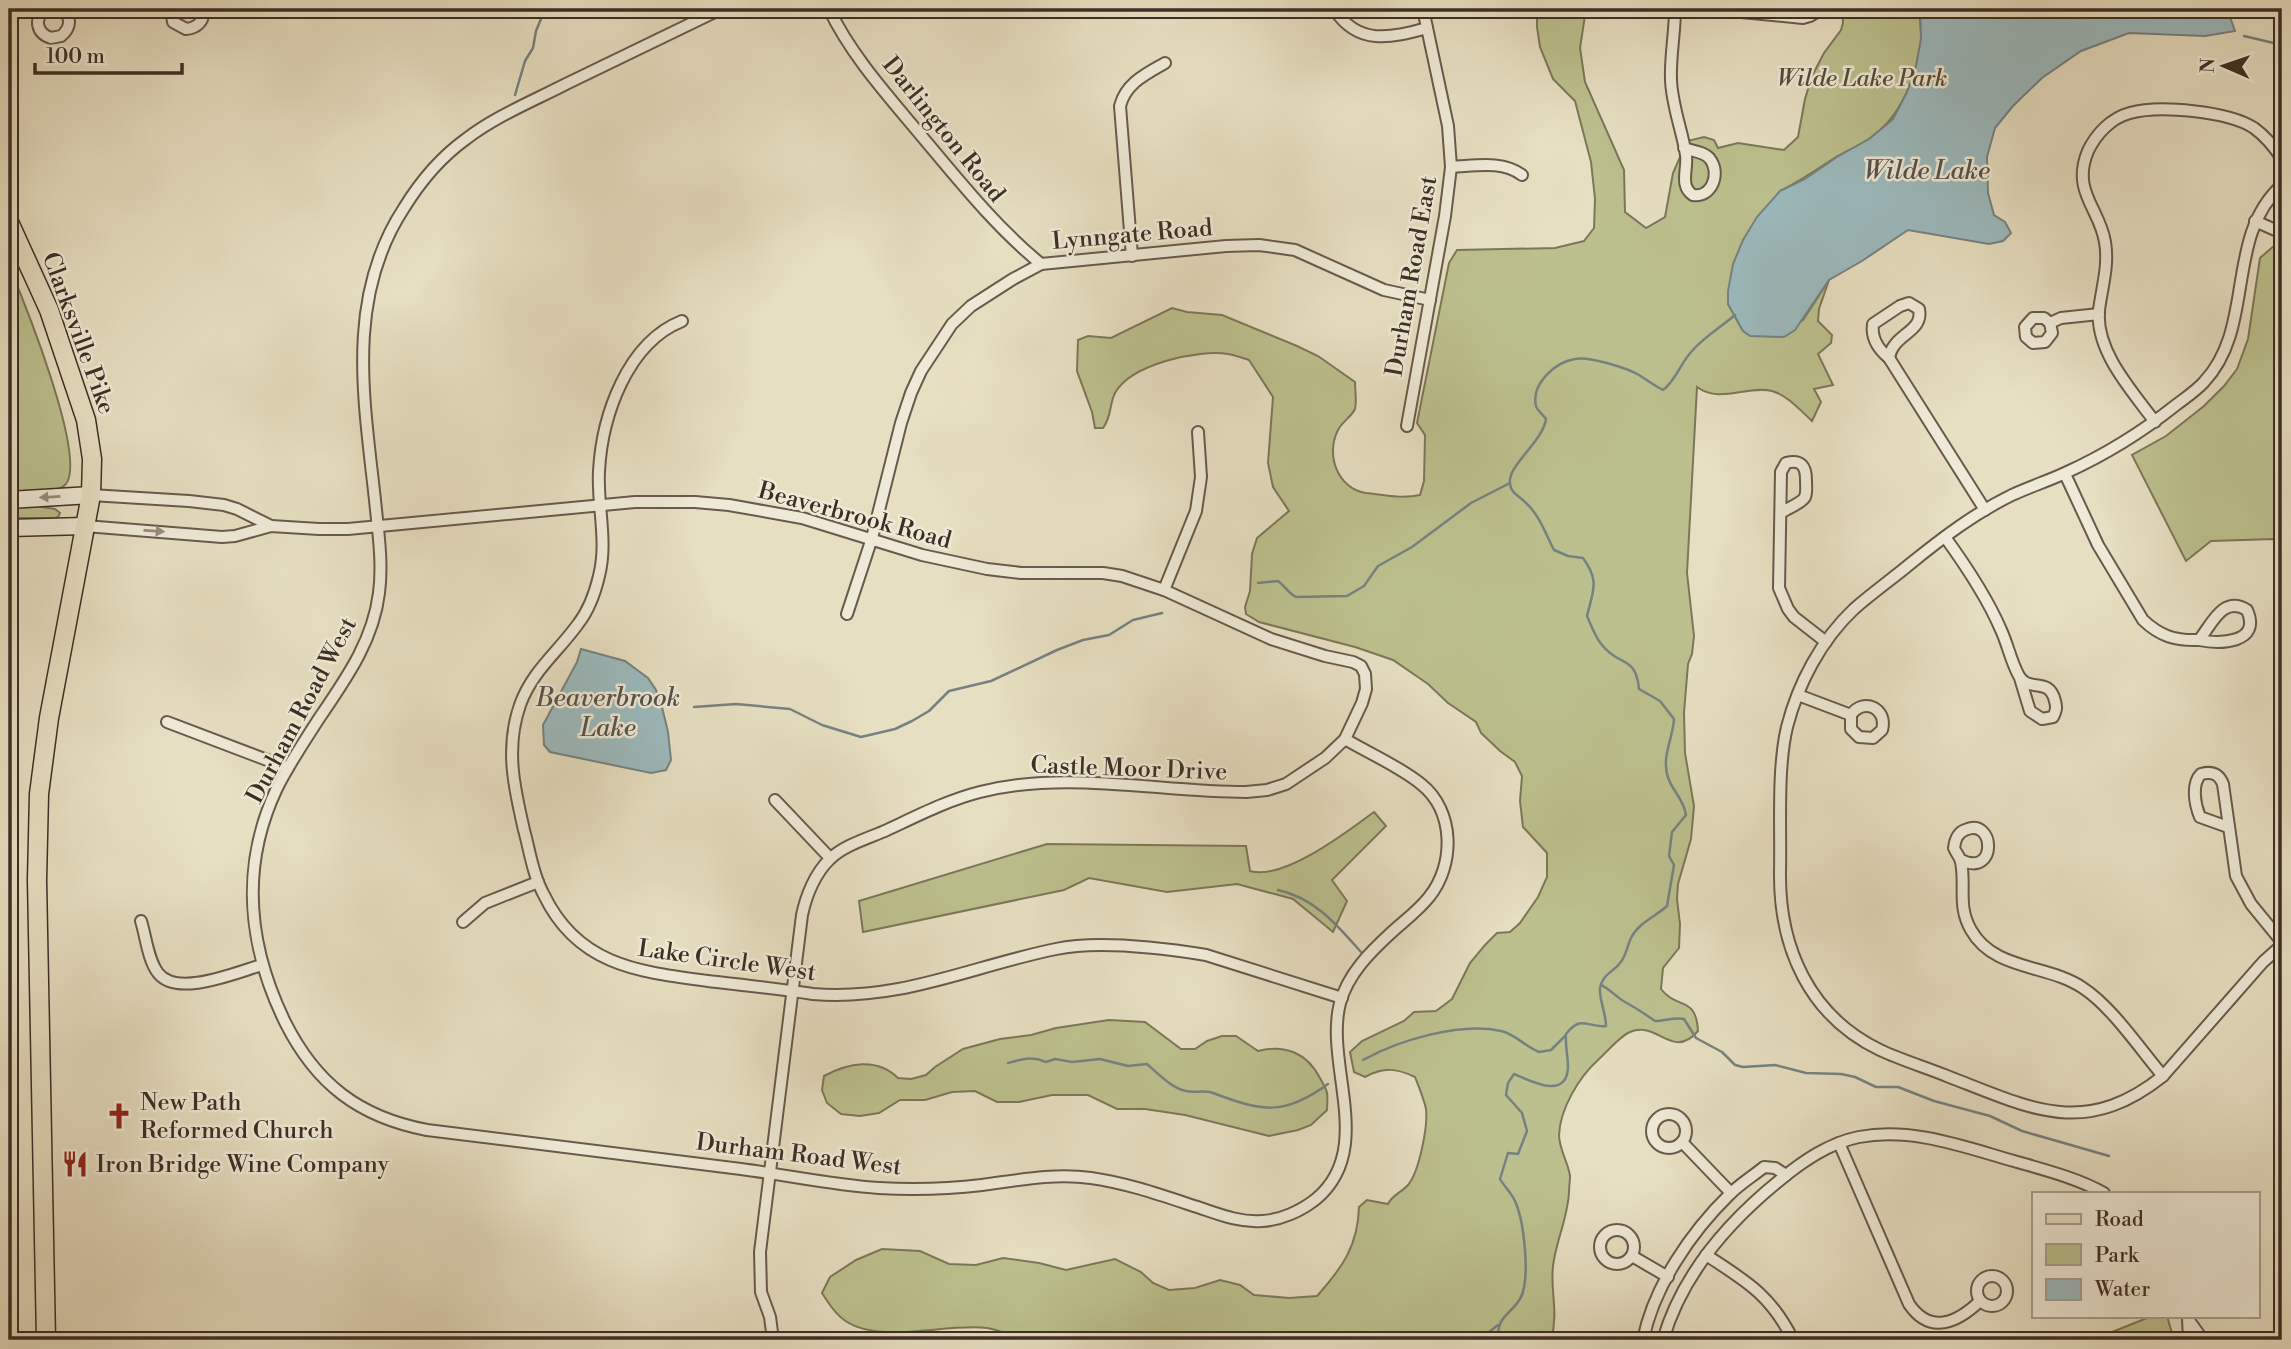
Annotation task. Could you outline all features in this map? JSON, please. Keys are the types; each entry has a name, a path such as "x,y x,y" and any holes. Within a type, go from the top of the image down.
{"main road":[{"name":"Clarksville Pike","path":"9,222 48,310 86,420 92,459 91,495 49,718 39,794 37,880 46,1340"}],"street":[{"path":"45,9 39,15 38,25 40,32 51,38 61,36 68,27 69,17 62,9"},
{"path":"172,9 173,22 186,29 202,21 203,9"},
{"path":"378,527 365,397 363,328 366,304 380,255 401,212 432,171 466,139 525,104 721,9"},
{"name":"Darlington Road","path":"829,9 853,48 891,100 990,218 1041,264"},
{"path":"1334,9 1352,28 1375,36 1398,36 1427,28"},
{"name":"Durham Road East","path":"1407,426 1451,167 1448,126 1423,9"},
{"path":"1675,9 1671,80 1673,103 1684,148"},
{"path":"1710,9 1804,18 1822,9"},
{"path":"1132,256 1120,106 1127,89 1165,63"},
{"path":"2155,422 2118,373 2105,347 2099,314 2105,274 2105,242 2100,224 2087,199 2084,184 2084,167 2088,152 2105,127 2130,113 2148,110 2207,112 2232,117 2255,129 2282,159"},
{"path":"1451,167 1496,165 1514,169 1522,175"},
{"path":"2228,827 2200,817 2195,785 2201,774 2214,773 2220,777 2236,876 2251,904 2282,944 2163,1076 2130,1099 2101,1110 2066,1114 2043,1110 1880,1050 1825,1008 1811,991 1786,938 1780,900 1784,745 1798,695 1826,642 1855,608 1985,509 2065,474 2110,450 2155,422 2204,382 2217,365 2231,329 2248,240 2255,221 2282,185"},
{"path":"2255,221 2282,233"},
{"name":"Lynngate Road","path":"847,614 873,538 911,393 931,355 953,324 971,306 1013,279 1041,264 1242,245 1277,247 1310,256 1384,290 1430,300"},
{"path":"1889,358 1890,349 1898,339 1916,326 1920,314 1915,305 1909,303 1900,306 1874,324 1872,337 1889,358 1985,509"},
{"path":"2050,324 2061,318 2099,314"},
{"name":"Lake Circle West","path":"682,321 652,340 640,354 620,388 601,451 599,471 602,558 595,591 580,623 536,673 521,702 512,734 512,774 538,883 567,929 615,963 652,974 840,996 869,995 903,989 1058,948 1104,946 1206,955 1342,998"},
{"path":"1164,590 1196,511 1201,477 1198,432"},
{"path":"1781,513 1800,502 1806,494 1806,472 1800,463 1790,461 1782,467 1779,502 1780,588 1794,617 1826,642"},
{"path":"2065,474 2098,545 2143,620 2162,635 2212,643 2240,639 2245,636 2250,626 2247,611 2234,605 2222,608 2199,640"},
{"path":"9,500 91,495"},
{"name":"Beaverbrook Road","path":"91,495 224,505 271,526"},
{"name":"Beaverbrook Road","path":"85,526 222,537 271,526 319,529 378,527 601,505 676,501 729,505 802,518 922,555 986,569 1021,573 1103,573 1143,581 1271,639 1353,662 1361,666 1365,674"},
{"path":"9,528 85,526"},
{"name":"Durham Road West","path":"378,527 381,572 376,612 370,631 350,673 288,768 268,809 254,872 254,915 262,965 290,1031 316,1072 348,1100 386,1120 427,1130 849,1185 958,1187 1072,1175 1116,1182 1239,1220 1265,1221 1290,1214 1315,1200 1334,1177 1341,1160 1346,1127 1338,1040 1338,1012 1342,998 1360,964 1429,898 1444,870 1446,823 1432,794 1409,776 1345,739"},
{"path":"1945,537 2001,628 2020,678"},
{"name":"Castle Moor Drive","path":"830,858 952,801 1002,787 1062,783 1219,792 1267,790 1286,784 1305,773 1345,739 1362,704 1366,689 1365,674"},
{"path":"1798,695 1851,715"},
{"path":"167,722 288,768"},
{"path":"773,1340 759,1274 770,1173 805,903 819,873 830,858 775,800"},
{"path":"1961,860 1964,915 1977,940 1996,956 2057,975 2085,989 2103,1004 2163,1076"},
{"path":"463,922 485,903 538,883"},
{"path":"141,921 154,965 158,973 168,981 191,984 262,965"},
{"path":"1663,1340 1674,1307 1706,1255 1736,1218 1786,1175 1819,1152 1839,1143 1888,1134 1928,1137 2067,1177 2102,1192"},
{"path":"1682,1142 1731,1193"},
{"path":"1839,1143 1909,1304 1915,1312 1929,1321 1949,1322 1969,1311 1980,1301"},
{"path":"1643,1340 1657,1298 1668,1277 1688,1244 1731,1193 1764,1167 1775,1168 1786,1175"},
{"path":"1706,1255 1760,1292 1772,1305 1793,1340"},
{"path":"1632,1256 1668,1277"},
{"path":"2188,1318 2189,1340"},
{"path":"2189,1318 2203,1340"}],"green space":[{"name":"Wilde Lake Park","path":"1537,9 1586,9 1580,48 1585,82 1624,170 1625,212 1646,228 1665,217 1673,173 1687,141 1704,137 1714,140 1718,148 1738,143 1784,150 1798,137 1812,76 1824,53 1841,30 1842,9 1920,9 1921,37 1911,83 1890,120 1865,142 1780,191 1728,304 1743,331 1803,320 1829,280 1819,309 1818,321 1832,335 1831,343 1818,354 1833,385 1814,389 1821,402 1812,421 1788,400 1772,391 1715,394 1697,387 1687,573 1694,636 1688,664 1684,713 1685,753 1694,806 1691,839 1678,884 1679,948 1663,968 1661,989 1673,999 1690,1007 1694,1012 1698,1031 1689,1039 1680,1042 1649,1031 1640,1030 1626,1034 1591,1067 1567,1104 1559,1135 1570,1180 1567,1211 1553,1266 1554,1320 1551,1340 1024,1340 987,1328 878,1332 847,1322 836,1313 822,1293 830,1277 856,1260 882,1249 920,1251 949,1264 976,1265 1003,1258 1066,1270 1115,1259 1169,1290 1195,1288 1220,1280 1240,1285 1254,1295 1289,1298 1317,1296 1347,1256 1356,1233 1359,1207 1367,1200 1388,1204 1412,1179 1426,1127 1426,1109 1415,1077 1390,1070 1365,1077 1354,1072 1350,1052 1362,1041 1404,1021 1414,1012 1436,1011 1452,999 1470,963 1485,945 1497,933 1510,932 1520,923 1538,897 1547,877 1547,853 1523,827 1520,801 1522,776 1515,762 1481,733 1476,722 1393,660 1355,647 1259,622 1246,614 1252,554 1257,538 1289,511 1273,487 1268,463 1273,397 1249,360 1228,354 1200,354 1150,367 1123,383 1115,393 1106,424 1103,428 1095,428 1077,371 1078,340 1088,336 1111,338 1172,308 1222,315 1297,346 1318,356 1355,382 1355,409 1340,427 1334,440 1334,460 1341,478 1356,490 1366,493 1400,497 1420,495 1424,481 1425,435 1417,423 1449,263 1457,250 1555,248 1584,241 1594,228 1595,199 1591,162 1575,101 1553,79 1540,47"},
{"path":"2276,244 2282,249 2282,547 2274,539 2211,541 2186,561 2132,455 2166,436 2204,406 2237,369 2248,339 2260,258"},
{"path":"9,266 51,377 68,443 70,468 66,484 55,490 9,493"},
{"path":"30,505 55,509 60,513 55,518 9,518 9,506"},
{"path":"1374,812 1386,826 1332,880 1347,901 1333,932 1293,899 1237,884 1167,892 1089,878 1064,890 863,932 859,901 1047,844 1246,846 1250,871 1264,872 1280,869 1314,853"},
{"path":"1109,1020 1145,1022 1181,1049 1195,1049 1222,1036 1236,1036 1258,1051 1277,1049 1294,1052 1315,1069 1327,1093 1327,1110 1311,1125 1269,1136 1185,1115 1145,1109 1117,1109 1088,1095 1052,1095 1019,1102 997,1102 975,1091 952,1092 925,1100 900,1100 879,1113 860,1116 841,1114 827,1103 822,1090 824,1076 852,1065 881,1067 898,1078 911,1079 926,1075 963,1049 1000,1039"},
{"path":"2147,1318 2168,1318 2174,1340 2092,1340"}],"water":[{"name":"Wilde Lake","path":"1920,9 2227,9 2235,31 2205,36 2129,33 2081,51 2042,78 1995,128 1987,157 1988,193 1994,215 2005,222 2011,233 2003,241 1989,244 1908,230 1829,280 1795,330 1784,337 1750,336 1743,331 1728,304 1733,264 1743,240 1757,217 1780,191 1805,179 1869,139 1893,119 1916,66 1921,39"},
{"name":"Beaverbrook Lake","path":"581,649 625,661 648,678 656,690 668,732 671,760 666,770 651,773 550,752 544,745 543,725 577,662"}],"waterway":[{"path":"515,95 545,9"},
{"path":"2244,36 2282,45"},
{"path":"1500,1340 1498,1333 1501,1322 1520,1299 1526,1265 1518,1210 1514,1198 1500,1179 1508,1153 1518,1154 1527,1131 1522,1113 1506,1095 1508,1083 1514,1074 1547,1086 1561,1083 1566,1078 1568,1068 1566,1034 1581,1023 1606,1026 1601,984 1622,961 1638,928 1667,906 1674,865 1669,856 1672,832 1686,815 1667,772 1666,757 1674,719 1660,701 1639,689 1637,678 1630,666 1608,652 1600,642 1587,616 1594,586 1592,573 1583,558 1554,550 1536,514 1512,490 1511,477 1543,428 1546,419 1537,408 1535,398 1541,382 1553,369 1575,359 1598,361 1633,372 1663,390 1697,346 1735,315"},
{"path":"1258,583 1278,581 1296,597 1347,596 1364,586 1378,566 1412,547 1471,503 1510,483"},
{"path":"694,707 736,704 790,709 822,725 861,737 895,729 912,721 929,711 949,691 991,681 1057,650 1083,640 1109,635 1133,620 1162,613"},
{"path":"1278,890 1314,906 1361,952"},
{"path":"1601,985 1655,1021 1684,1019 1696,1038 1722,1052 1735,1065 1775,1065 1806,1073 1855,1077 1876,1087 1898,1087 1934,1101 1990,1116 2022,1131 2109,1156"},
{"path":"1363,1060 1394,1046 1449,1031 1501,1031 1539,1052 1551,1050 1565,1036"},
{"path":"1008,1063 1027,1059 1046,1062 1055,1059 1072,1062 1100,1059 1128,1066 1147,1064 1181,1090 1210,1092 1245,1104 1272,1108 1298,1102 1328,1084"},
{"path":"1479,1340 1498,1325"}],"place":[{"name":"New Path Reformed Church","path":"119,1116"},
{"name":"Iron Bridge Wine Company","path":"75,1164"}]}
